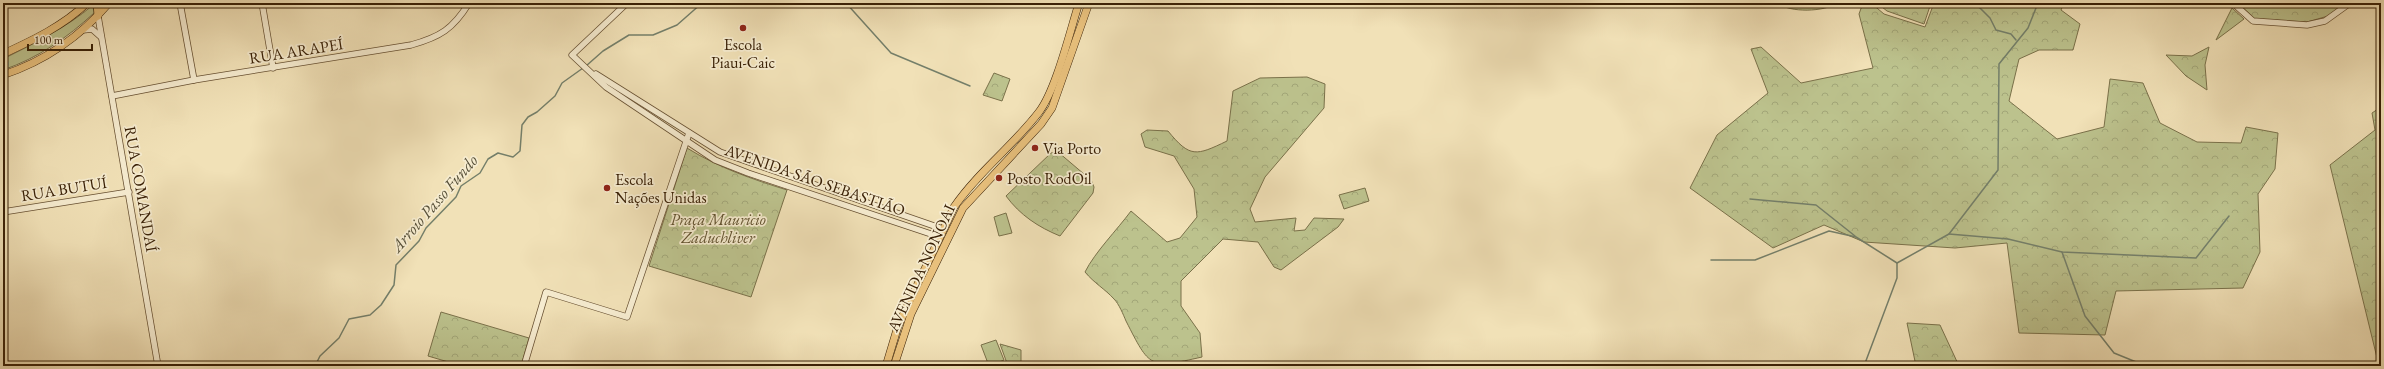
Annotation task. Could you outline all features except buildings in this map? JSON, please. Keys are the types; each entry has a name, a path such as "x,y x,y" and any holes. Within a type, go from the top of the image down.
{"main road":[{"path":"3,54 48,31 74,15 87,3"},
{"path":"97,3 98,16"},
{"path":"3,75 22,69 55,51 83,30 109,3"},
{"name":"AVENIDA NONOAI","path":"886,366 898,326 943,229 966,191 1040,111 1052,88 1079,3"},
{"name":"AVENIDA NONOAI","path":"894,366 911,314 963,208 1041,124 1052,108 1088,3"},
{"path":"939,255 938,251 945,232 943,229"}],"street":[{"path":"180,3 194,80"},
{"path":"262,3 273,68"},
{"name":"RUA ARAPEÍ","path":"112,96 194,80 409,46 432,39 455,24 469,3"},
{"path":"590,70 572,55 627,3"},
{"path":"2233,3 2253,21 2307,25 2325,21 2350,3"},
{"name":"RUA COMANDAÍ","path":"98,16 158,366"},
{"path":"83,30 92,29 102,40"},
{"name":"AVENIDA SÃO SEBASTIÃO","path":"590,70 609,80 720,152 751,164 839,192 943,229"},
{"name":"AVENIDA SÃO SEBASTIÃO","path":"590,70 606,87 684,141 715,160 748,173 940,236"},
{"path":"524,366 546,292 627,317 684,141 689,132"},
{"name":"RUA BUTUÍ","path":"3,212 129,192"}],"green space":[{"path":"1778,3 1837,3 1816,10 1798,10"},
{"path":"1863,3 1871,3 1884,14 1925,27 1934,3 2064,3 2061,10 2080,24 2073,50 2039,50 2019,59 2009,101 2057,139 2104,127 2110,79 2143,83 2160,123 2197,142 2241,143 2246,127 2278,133 2275,169 2258,194 2260,252 2243,288 2116,291 2105,335 2019,333 2007,243 1955,248 1864,242 1824,225 1773,248 1690,188 1717,135 1768,93 1751,49 1761,47 1801,83 1873,68 1859,14"},
{"path":"1877,3 1931,3 1924,24 1887,11"},
{"path":"2238,3 2344,3 2328,16 2307,22 2255,19"},
{"path":"93,5 94,13 63,39 28,60 3,70 3,67 7,65 3,62 3,59 61,28"},
{"path":"2232,8 2244,19 2216,40"},
{"path":"2209,47 2205,65 2207,90 2186,76 2166,55 2192,56"},
{"path":"994,73 1010,79 1002,101 983,95"},
{"path":"1307,77 1325,84 1324,108 1265,177 1250,209 1255,222 1296,218 1294,231 1305,230 1314,218 1344,219 1338,227 1281,270 1274,267 1258,242 1223,239 1181,281 1181,306 1200,333 1202,357 1171,363 1153,361 1147,356 1134,337 1116,301 1085,272 1100,249 1131,211 1167,242 1180,238 1197,217 1194,189 1174,156 1145,147 1141,134 1147,130 1168,131 1182,146 1188,150 1201,152 1208,150 1227,141 1233,91 1260,78"},
{"path":"2381,107 2381,366 2379,366 2330,165 2375,130 2372,113"},
{"name":"Praça Mauricio Zaduchliver","path":"687,148 723,167 787,190 751,297 649,266"},
{"path":"1058,152 1091,180 1094,187 1093,193 1060,236 1044,229 1023,215 1006,196 1051,153"},
{"path":"1365,188 1369,201 1344,209 1339,195"},
{"path":"1006,213 1012,233 999,236 994,217"},
{"path":"441,312 529,338 521,366 462,366 428,356"},
{"path":"1907,323 1940,325 1959,366 1916,366"},
{"path":"996,340 1004,360 989,366 981,345"},
{"path":"1000,344 1021,350 1021,366 1008,366"}],"waterway":[{"name":"Arroio Passo Fundo","path":"586,66 603,51 629,35 653,35 677,25 702,3"},
{"path":"846,3 891,53 970,86"},
{"path":"1975,3 1990,18 1996,30 2011,34 2016,40"},
{"path":"1864,366 1897,278 1897,263 1949,234 1998,170 1999,64 2028,28 2038,3"},
{"name":"Arroio Passo Fundo","path":"315,366 320,356 339,338 349,319 370,315 381,305 394,285 396,265 419,241 426,228 456,197 461,186 480,173 488,159 498,153 513,157 520,151 522,125 528,117 537,112 555,96 562,83 583,68"},
{"path":"1750,199 1816,205 1855,236"},
{"path":"1949,234 2008,239 2062,252 2196,258 2229,216"},
{"path":"1711,260 1755,260 1829,231 1856,237 1897,263"},
{"path":"2062,252 2085,316 2114,353 2146,366"}],"place":[{"name":"Escola Piaui-Caic","path":"743,28"},
{"name":"Via Porto","path":"1035,148"},
{"name":"Posto RodOil","path":"999,178"},
{"name":"Escola Nações Unidas","path":"607,188"}]}
